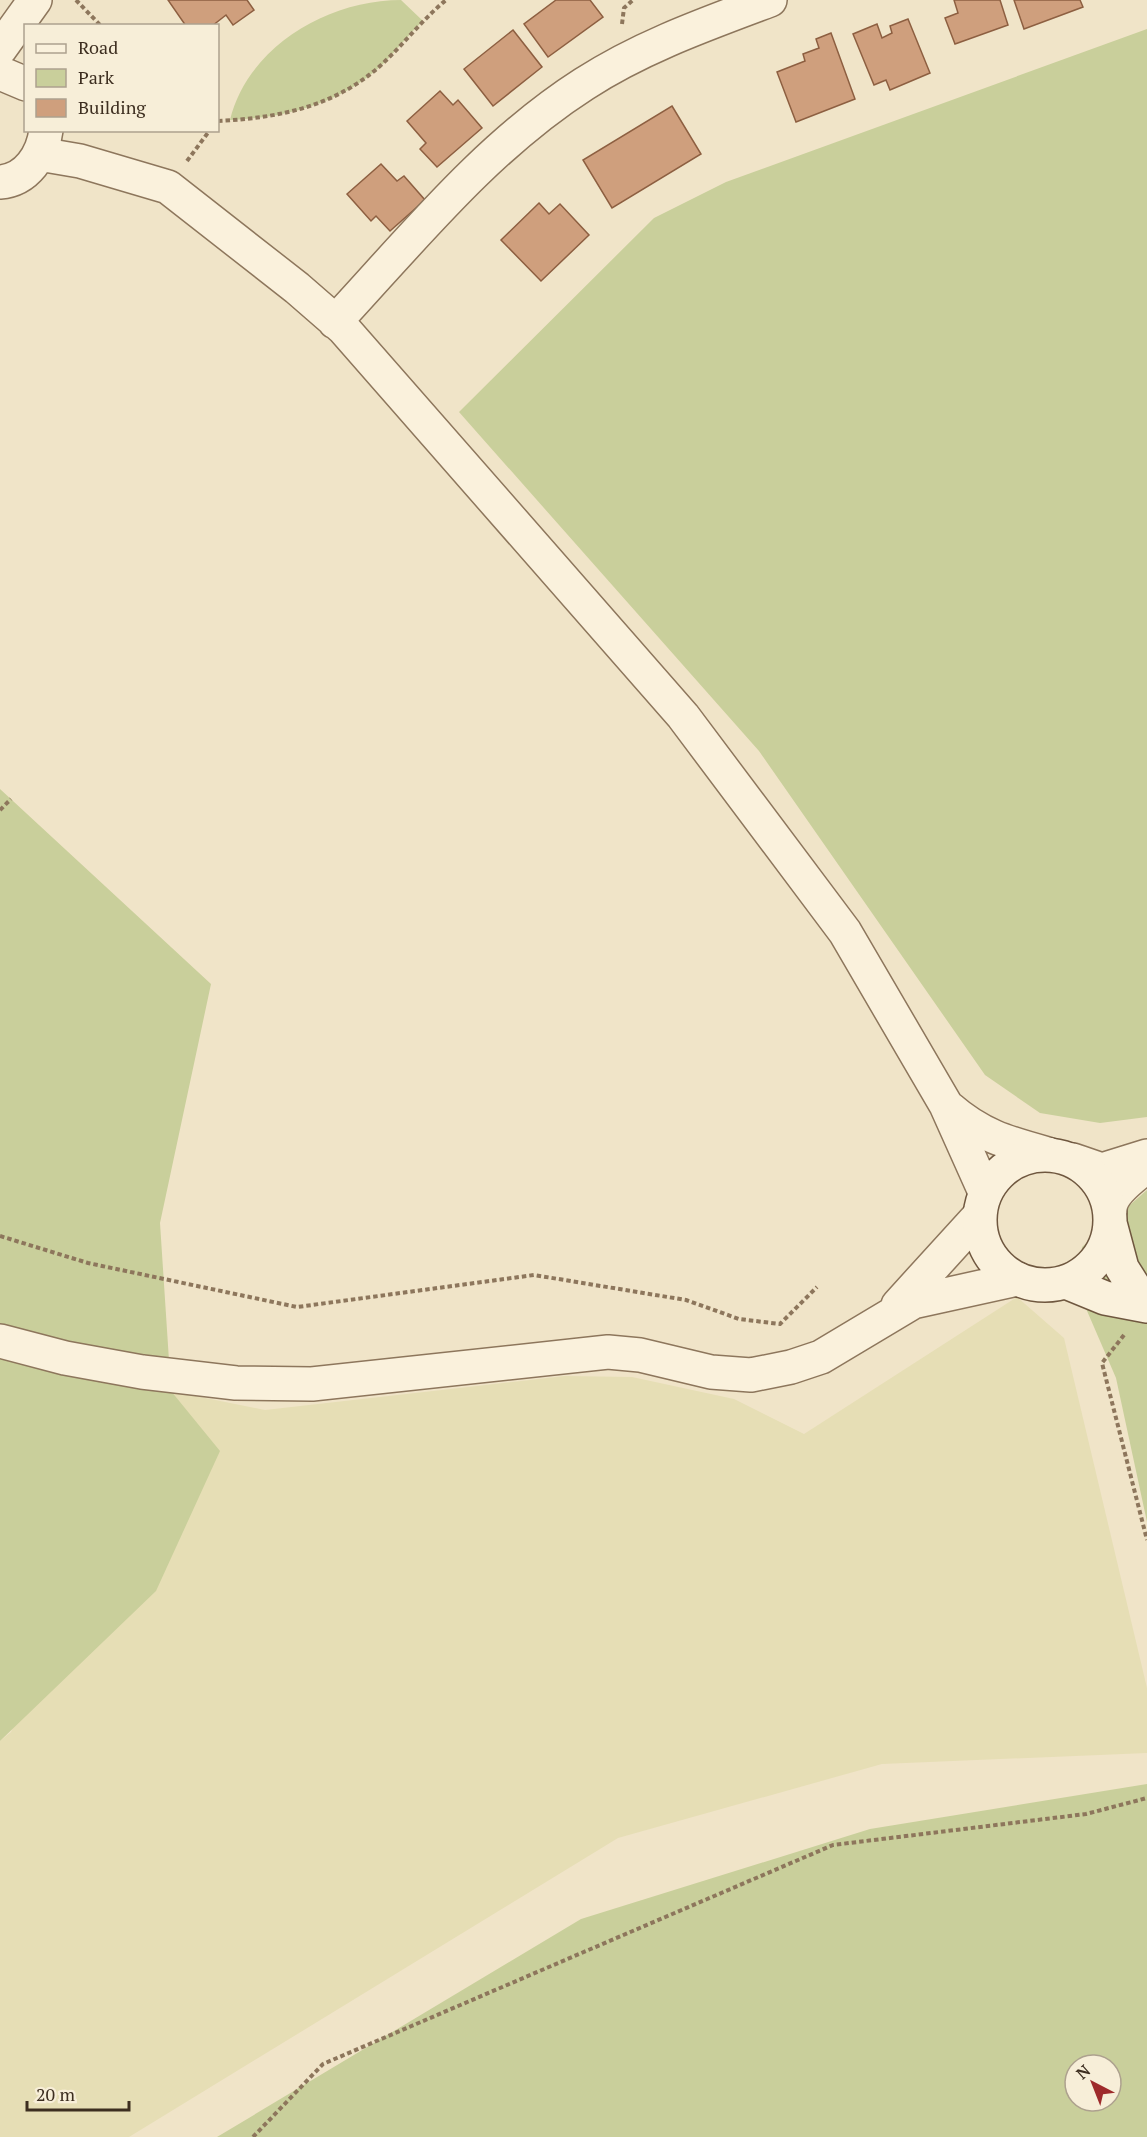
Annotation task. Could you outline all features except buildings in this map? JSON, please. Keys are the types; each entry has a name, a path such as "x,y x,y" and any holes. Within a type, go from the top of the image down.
{"street":[{"path":"0,49 35,0"},
{"path":"37,24 42,0"},
{"path":"335,322 473,175 526,126 554,105 636,54 770,0"},
{"path":"0,73 24,83"},
{"path":"0,182 23,173 43,142 80,161 168,187 297,288 335,322 683,716 845,932 946,1105 982,1204 980,1229 988,1253 996,1264 1017,1279 1041,1285 1066,1282 1078,1276 1098,1258 1104,1247 1110,1203 1147,1166"},
{"path":"946,1105 969,1126 994,1139 1102,1170 1147,1156"},
{"path":"889,1315 941,1262 982,1204 1001,1171 1023,1157 1060,1157 1094,1176 1101,1186 1122,1268 1147,1306"},
{"path":"0,1341 65,1358 120,1368 236,1383 312,1384 608,1352 640,1355 711,1372 751,1375 791,1367 820,1358 913,1302 1017,1279"},
{"path":"1066,1282 1105,1298 1147,1306"}],"path":[{"path":"76,0 99,24"},
{"path":"219,121 262,119 308,109 349,89 381,66 446,0"},
{"path":"0,810 11,799"},
{"path":"0,1236 88,1263 297,1307 534,1275 686,1300 739,1319 780,1324 817,1287"},
{"path":"1147,1306 1102,1363 1147,1540"},
{"path":"253,2137 323,2064 833,1845 1086,1814 1147,1798"}],"shaded area":[{"path":"1017,1297 1064,1338 1147,1688 1147,1753 882,1764 618,1838 129,2137 0,2137 0,1741 11,1732 171,1391 265,1410 565,1376 632,1377 734,1399 804,1434"}],"green space":[{"path":"401,0 423,21 382,65 366,78 348,90 311,106 271,116 230,120 240,94 254,70 295,32 320,18 346,8 374,2"},
{"path":"1147,29 1147,1117 1100,1123 1040,1113 985,1075 759,751 459,412 654,218 726,182"},
{"path":"0,789 211,984 160,1223 171,1391 220,1451 156,1591 0,1741"},
{"path":"1147,1190 1147,1522 1116,1378 1078,1290 1082,1247"},
{"path":"1147,1784 1147,2137 217,2137 581,1919 870,1829"}]}
